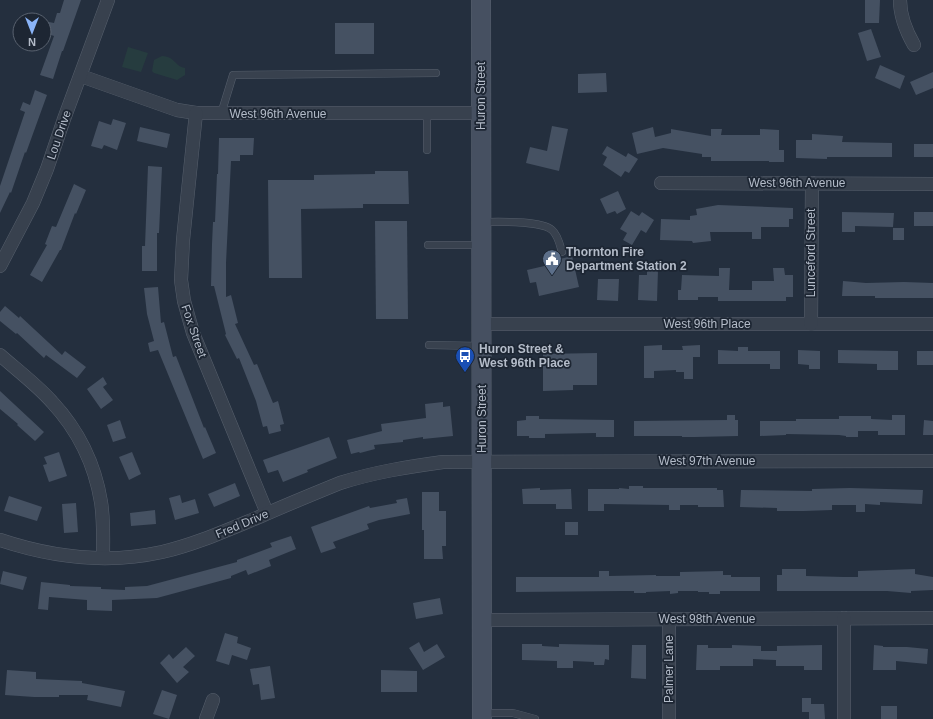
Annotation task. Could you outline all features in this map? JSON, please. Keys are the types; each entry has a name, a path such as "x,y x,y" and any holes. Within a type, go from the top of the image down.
{"main road":[{"name":"Huron Street","path":"481,0 482,716"}],"street":[{"name":"Lou Drive","path":"0,266 33,203 47,169 108,0"},
{"path":"900,0 902,17 914,45"},
{"name":"West 96th Avenue","path":"81,76 177,110 196,113 481,113"},
{"name":"Fox Street","path":"196,113 183,240 181,280 184,302 193,333 267,513"},
{"name":"West 96th Avenue","path":"661,183 933,184"},
{"name":"Lunceford Street","path":"811,324 812,183"},
{"name":"West 96th Place","path":"481,324 933,324"},
{"path":"0,355 52,402 65,416 79,438 90,460 100,495 103,528 103,558"},
{"name":"West 97th Avenue","path":"482,462 933,461"},
{"name":"Fred Drive","path":"0,540 67,556 103,558 139,556 185,546 340,484 382,471 443,462 482,462"},
{"path":"844,618 844,719"},
{"name":"West 98th Avenue","path":"482,620 933,618"},
{"name":"Palmer Lane","path":"669,619 669,719"},
{"path":"206,719 213,700"}],"lane":[{"path":"221,114 233,75 436,73"},
{"path":"427,113 427,150"},
{"path":"481,222 537,224 552,230 559,240 562,252"},
{"path":"428,245 481,245"},
{"path":"429,344 481,346"},
{"path":"482,716 513,714 535,719"}],"green space":[{"path":"128,47 148,53 141,72 122,67"},
{"path":"162,56 170,58 181,67 185,68 185,75 177,80 154,73 152,71 154,60"}],"building":[{"path":"64,0 81,0 53,79 40,75 48,52 52,52 52,42 54,36 52,35 52,23 54,23 57,13 60,13"},
{"path":"865,0 880,0 879,23 865,23"},
{"path":"335,23 374,23 374,54 335,54"},
{"path":"871,29 881,57 867,61 858,33"},
{"path":"880,65 905,76 900,89 875,78"},
{"path":"933,72 933,88 916,95 910,82"},
{"path":"606,73 607,92 578,93 578,74"},
{"path":"35,90 47,95 11,193 10,192 0,213 0,186 25,112 20,110 23,102 30,105"},
{"path":"113,119 126,123 117,150 104,145 102,149 91,146 99,121 111,125"},
{"path":"552,126 568,129 559,171 526,163 530,147 547,151"},
{"path":"140,127 170,134 167,148 137,141"},
{"path":"653,127 655,137 671,133 671,129 711,136 711,129 722,129 721,135 760,135 760,129 779,130 779,150 784,150 784,162 711,161 711,157 702,157 702,154 663,148 637,154 632,133"},
{"path":"812,134 843,136 842,142 892,143 892,157 827,157 827,159 796,158 796,140 812,140"},
{"path":"219,138 254,138 253,155 240,155 240,161 231,161 226,263 226,297 231,295 238,323 235,324 254,365 257,364 273,403 278,401 284,424 280,425 281,431 269,434 267,426 263,427 256,401 239,358 237,359 225,335 214,286 211,286 213,222 215,222"},
{"path":"914,144 933,144 933,157 914,157"},
{"path":"607,146 626,157 628,153 638,159 629,173 625,171 621,177 603,165 607,157 602,154"},
{"path":"148,166 162,167 159,233 157,233 157,271 142,271 142,246 145,246"},
{"path":"375,171 408,171 409,204 363,204 363,208 301,209 302,278 269,278 268,180 314,180 314,175 375,174"},
{"path":"74,184 86,190 76,214 75,213 61,250 42,282 30,275 47,245 45,244 52,226 56,227"},
{"path":"618,191 626,209 617,214 615,211 607,214 600,199"},
{"path":"718,205 793,208 793,219 789,219 789,227 761,227 761,239 752,239 752,232 710,232 711,241 693,243 692,241 660,240 661,219 690,220 690,216 697,215 696,209"},
{"path":"631,211 639,216 642,212 654,220 646,233 641,230 632,245 623,240 627,233 620,229"},
{"path":"842,212 894,213 893,227 855,226 855,232 842,232"},
{"path":"914,212 933,212 933,226 914,226"},
{"path":"375,221 407,221 408,319 376,319"},
{"path":"893,228 904,228 904,240 893,240"},
{"name":"Thornton Fire Department Station 2","path":"572,256 579,287 539,296 536,282 530,283 527,270 553,264 552,261"},
{"path":"719,268 730,268 729,290 752,290 752,281 774,281 773,268 784,268 785,275 793,275 793,297 786,297 786,301 718,301 718,297 698,297 698,300 678,300 678,290 681,290 682,275 719,276"},
{"path":"647,270 658,270 657,301 638,300 639,275 647,275"},
{"path":"598,279 619,279 618,301 597,300"},
{"path":"843,281 866,283 933,283 933,298 875,298 875,296 842,296"},
{"path":"158,287 161,323 164,322 173,357 176,356 204,428 205,427 216,453 203,459 158,350 150,352 148,343 154,341 147,314 144,288"},
{"path":"5,306 19,318 20,316 62,355 65,351 86,367 77,378 46,355 44,358 17,333 16,334 0,321 0,312"},
{"path":"662,345 662,350 683,350 682,346 700,345 700,357 693,357 693,379 684,379 684,372 676,372 676,370 654,371 654,378 644,378 644,346"},
{"path":"738,347 748,347 748,351 780,351 780,369 770,369 770,364 718,364 718,350 738,351"},
{"path":"798,350 820,351 820,369 809,369 809,365 798,364"},
{"path":"838,350 898,351 898,370 877,370 877,364 838,363"},
{"path":"917,351 933,351 933,365 917,365"},
{"path":"597,353 597,385 573,385 573,390 543,391 543,354"},
{"path":"103,377 107,384 103,387 113,400 101,409 87,389"},
{"path":"0,391 44,432 35,441 0,409"},
{"path":"443,402 443,407 450,406 453,436 423,439 423,437 403,440 403,442 374,445 375,449 351,454 347,440 382,431 381,424 426,418 425,404"},
{"path":"727,415 735,415 735,420 738,420 738,436 634,436 634,421 727,420"},
{"path":"892,415 905,415 905,435 878,435 878,431 858,431 858,437 846,437 839,435 786,434 760,436 760,421 839,419 839,416 871,416 871,419 892,420"},
{"path":"526,416 539,416 539,419 614,420 614,437 596,437 596,433 545,434 545,438 517,436 517,421 526,420"},
{"path":"120,420 126,438 113,442 107,425"},
{"path":"924,420 933,421 933,435 923,435"},
{"path":"329,437 337,458 307,470 308,472 283,482 278,470 268,473 263,460"},
{"path":"59,452 67,476 49,482 43,465 47,464 44,457"},
{"path":"132,452 141,474 129,480 119,457"},
{"path":"235,483 240,496 214,507 208,494"},
{"path":"629,486 643,486 643,488 717,488 717,490 723,490 724,507 680,505 680,510 669,510 669,505 604,504 604,511 588,511 588,489 629,489"},
{"path":"540,488 540,490 571,489 572,509 556,509 556,504 523,504 522,489"},
{"path":"850,488 923,490 922,504 880,502 880,505 865,504 865,512 856,512 856,505 832,505 832,510 804,511 777,511 777,508 740,507 741,490 812,491 812,489"},
{"path":"422,492 439,492 439,511 446,511 446,546 442,546 443,559 424,559"},
{"path":"180,495 182,503 195,499 199,513 175,520 169,498"},
{"path":"9,496 42,507 37,521 4,511"},
{"path":"407,498 410,514 367,524 369,529 333,542 336,548 321,553 311,527 369,506 370,508 397,503 396,500"},
{"path":"76,503 78,532 64,533 62,504"},
{"path":"155,510 156,524 131,526 130,513"},
{"path":"565,522 578,522 578,535 565,535"},
{"path":"291,536 296,549 269,560 271,566 248,575 246,570 231,576 231,578 157,598 112,600 112,611 87,610 87,600 49,597 48,610 38,609 41,582 70,586 101,587 101,589 125,590 125,587 147,586 237,562 237,560 272,547 270,543"},
{"path":"782,569 806,569 806,576 858,577 858,571 915,569 915,574 933,577 933,590 911,591 911,593 887,591 777,591 777,575 782,575"},
{"path":"3,571 27,577 23,590 0,584"},
{"path":"599,571 609,571 609,576 680,576 680,572 723,571 723,575 731,575 731,577 760,577 760,591 720,591 720,594 709,594 709,592 698,591 678,591 678,593 670,594 670,591 646,593 634,593 634,591 516,592 516,577 599,577"},
{"path":"440,598 443,614 416,619 413,603"},
{"path":"225,633 238,637 237,643 251,648 247,660 232,655 229,665 216,661"},
{"path":"419,642 424,652 437,644 445,657 423,670 409,648"},
{"path":"522,644 542,644 542,646 559,647 559,644 609,645 609,660 605,659 604,665 594,665 594,662 573,661 573,668 557,668 557,661 522,660"},
{"path":"632,645 646,645 646,679 631,678"},
{"path":"697,645 708,645 708,648 732,648 732,645 761,646 761,651 777,651 777,646 822,645 822,670 804,670 804,666 776,666 776,660 753,659 753,666 720,666 720,670 696,670"},
{"path":"874,645 883,647 928,649 927,664 896,661 896,670 873,670"},
{"path":"186,647 195,656 183,667 189,672 177,683 160,663 169,654 173,659"},
{"path":"270,666 275,698 261,700 259,684 253,685 250,669"},
{"path":"7,670 36,672 36,679 82,681 82,683 125,691 121,707 87,700 88,695 34,697 5,695"},
{"path":"381,670 417,671 417,692 381,692"},
{"path":"162,690 177,695 169,719 153,714"},
{"path":"802,698 811,698 811,704 824,704 825,719 809,719 809,712 802,712"},
{"path":"881,706 897,706 897,719 881,719"}],"place":[{"name":"Thornton Fire Department Station 2","path":"552,276"},
{"name":"Huron Street & West 96th Place","path":"465,373"}]}
